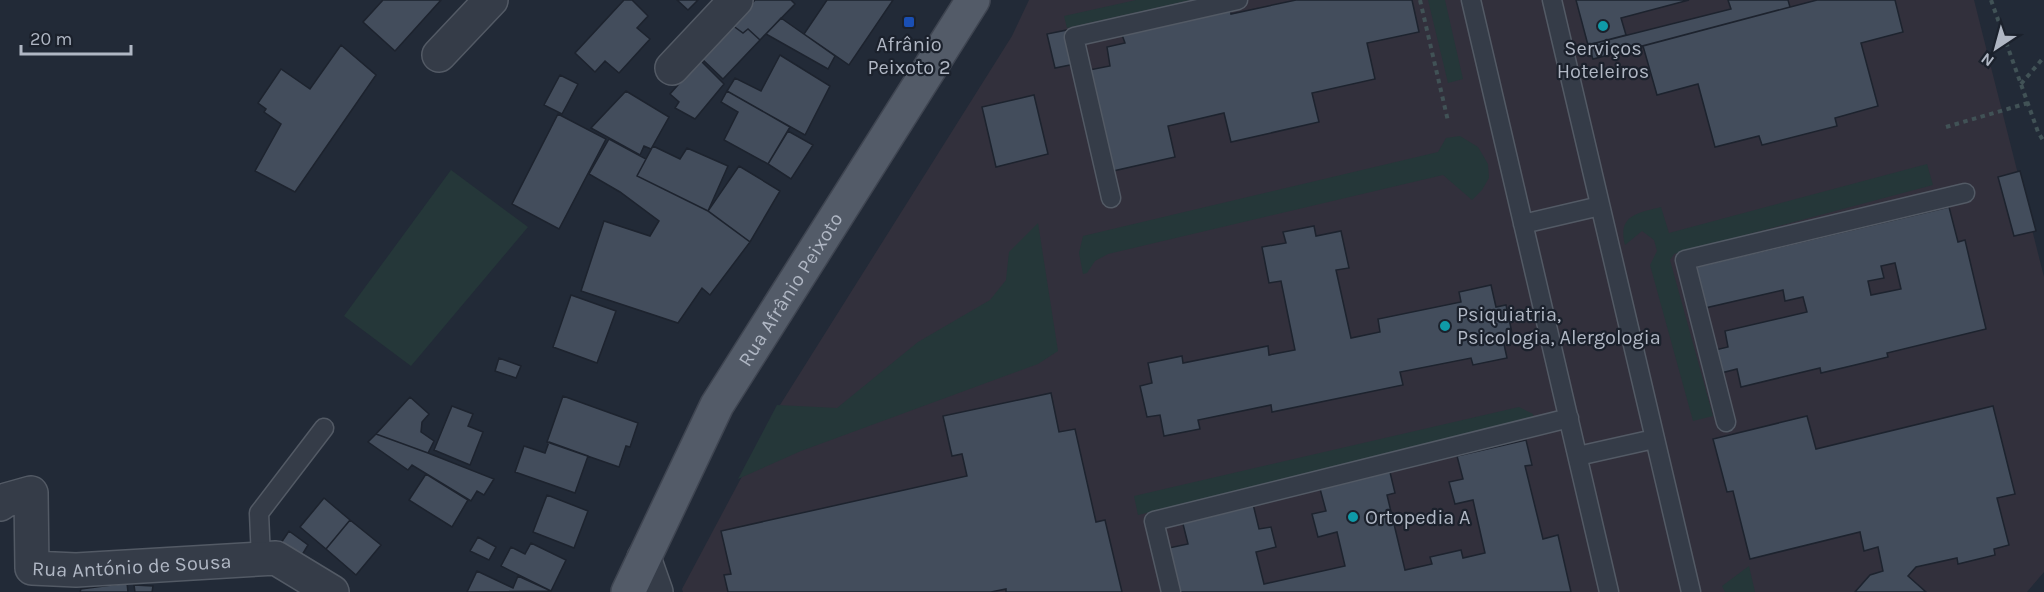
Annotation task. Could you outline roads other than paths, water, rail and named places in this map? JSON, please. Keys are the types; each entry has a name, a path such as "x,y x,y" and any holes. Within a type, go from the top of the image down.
{"main road":[{"name":"Rua Afrânio Peixoto","path":"628,592 717,405 973,0"}],"street":[{"path":"439,55 491,0"},
{"path":"672,68 736,0"},
{"name":"Rua António de Sousa","path":"0,504 31,493 32,568 76,570 276,558 332,592"},
{"path":"644,558 656,592"}],"lane":[{"path":"1111,198 1074,38 1238,0"},
{"path":"1471,0 1609,592"},
{"path":"1552,0 1690,592"},
{"path":"1725,422 1685,260 1965,192"},
{"path":"1523,224 1600,206"},
{"path":"1171,592 1154,521 1569,418"},
{"path":"261,559 259,513 324,428"},
{"path":"1578,456 1654,438"}],"place":[{"name":"Afrânio Peixoto 2","path":"909,22"},
{"name":"Serviços Hoteleiros","path":"1603,26"},
{"name":"Psiquiatria, Psicologia, Alergologia","path":"1445,326"},
{"name":"Ortopedia A","path":"1353,517"}]}
